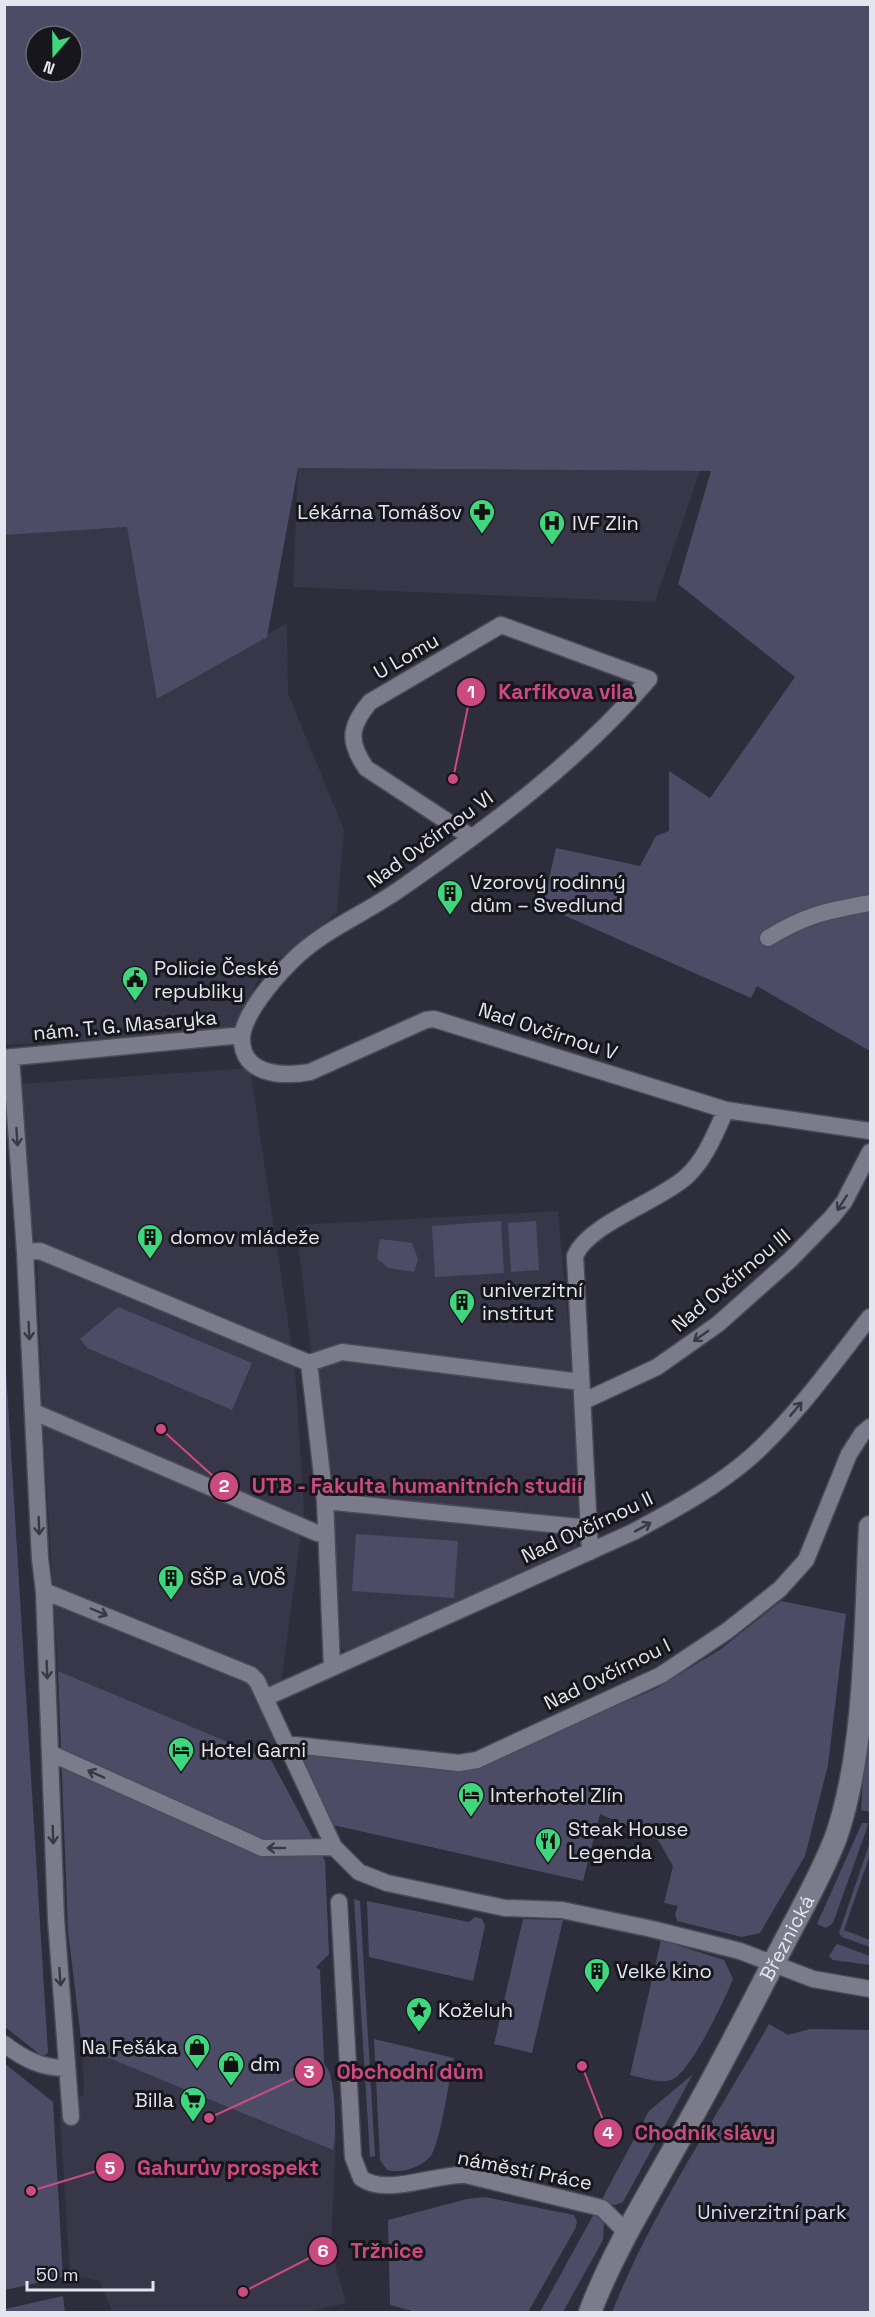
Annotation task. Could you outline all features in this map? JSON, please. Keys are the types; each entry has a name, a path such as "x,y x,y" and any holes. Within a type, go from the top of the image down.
{"main road":[{"name":"Březnická","path":"590,2313 600,2286 627,2233 772,1965 827,1858 848,1790 859,1716 870,1527"}],"street":[{"name":"U Lomu","path":"471,837 366,768 355,752 353,737 355,723 370,702 501,625 649,679"},
{"name":"Nad Ovčírnou VI","path":"242,1035 267,989 293,960 324,935 398,891 555,772 613,722 649,679"},
{"path":"768,938 798,920 870,903"},
{"name":"Nad Ovčírnou V","path":"242,1035 244,1054 252,1065 263,1071 292,1075 310,1072 426,1020 443,1020 726,1110 870,1131"},
{"name":"nám. T. G. Masaryka","path":"71,2117 66,2068 26,1252 8,1058 242,1035"},
{"path":"590,1552 584,1401 573,1264 578,1248 590,1235 646,1204 685,1178 705,1155 726,1110"},
{"name":"Nad Ovčírnou III","path":"584,1401 657,1367 718,1324 790,1260 832,1217 844,1202 870,1152"},
{"path":"26,1252 40,1251 309,1363 342,1352 581,1382"},
{"name":"Nad Ovčírnou II","path":"265,1698 633,1533 673,1510 752,1456 793,1413 870,1317"},
{"path":"309,1363 325,1501 332,1667"},
{"path":"34,1412 250,1506 317,1533 326,1534"},
{"name":"Nad Ovčírnou I","path":"286,1744 459,1763 477,1760 661,1674 727,1631 780,1588 800,1568 818,1534 849,1454 862,1434 870,1427"},
{"path":"325,1501 589,1528"},
{"path":"44,1591 251,1675 265,1698 334,1847 359,1872 387,1883 505,1908 577,1912 725,1947 826,1982 870,1989"},
{"path":"50,1753 262,1848 334,1847"},
{"name":"náměstí Práce","path":"339,1902 353,2157 361,2178 374,2185 388,2186 448,2174 466,2175 602,2208 627,2233"},
{"path":"4,2044 24,2058 40,2065 66,2068"}],"shaded area":[{"path":"298,468 700,471 655,602 293,587"},
{"path":"127,527 157,699 287,623 288,693 344,830 337,913 260,974 238,1027 205,1032 5,1045 5,535"},
{"path":"250,1068 295,1368 304,1511 271,1760 58,1671 44,1446 37,1260 23,1143 19,1084"},
{"path":"558,1211 580,1453 581,1503 576,1548 570,1553 351,1652 343,1650 338,1641 332,1529 296,1225"},
{"path":"320,1970 324,2064 331,2073 336,2139 331,2249 346,2303 307,2312 112,2312 100,2281 70,2275 60,2117 84,2094 82,2047"}],"green space":[{"path":"5,5 870,5 870,1051 757,986 751,998 543,906 556,848 640,866 656,836 669,831 669,771 710,798 795,677 678,584 711,471 298,468 267,637 157,699 127,527 5,535"},
{"path":"501,1221 504,1273 435,1277 432,1226"},
{"path":"536,1221 539,1270 511,1272 508,1223"},
{"path":"380,1239 412,1243 418,1259 414,1272 388,1268 377,1258"},
{"path":"118,1307 252,1363 232,1410 87,1348 80,1339"},
{"path":"4,1338 48,2053 42,2056 5,2027"},
{"path":"356,1534 458,1541 454,1598 352,1591"},
{"path":"781,1601 846,1614 828,1765 805,1856 760,1933 742,1937 677,1921 675,1914 678,1906 664,1903 673,1866 658,1840 600,1814 583,1881 333,1825 296,1753 455,1758 510,1751 655,1689 721,1649"},
{"path":"870,1659 870,1812 861,1810"},
{"path":"58,1671 271,1760 325,1861 329,1954 316,1967 320,1970 324,2064 331,2079 333,2091 335,2132 333,2150 82,2047 68,1931"},
{"path":"862,1823 868,1823 867,1828 833,1923 826,1928 817,1924"},
{"path":"870,1842 870,1855 844,1930 870,1940 870,1947 842,1937 839,1933"},
{"path":"354,1899 360,1901 375,2156 370,2157"},
{"path":"367,1901 469,1922 475,1917 482,1919 485,1926 473,1981 369,1957"},
{"path":"523,1919 563,1920 532,2053 494,2044"},
{"path":"661,1940 724,1960 733,1979 706,2035 688,2064 679,2075 671,2080 661,2081 630,2075"},
{"path":"837,1944 870,1956 870,1965 833,1960 829,1956"},
{"name":"Univerzitní park","path":"769,2024 788,2035 810,2029 870,2030 870,2312 612,2312 628,2274 665,2201"},
{"path":"374,2039 454,2058 442,2122 432,2154 424,2163 405,2170 387,2170 380,2160"},
{"path":"4,2063 53,2102 63,2277 5,2290"},
{"path":"693,2074 623,2202 615,2205 601,2201 649,2111"},
{"path":"485,2197 574,2215 577,2222 528,2312 416,2312 390,2305 388,2220 467,2199"},
{"path":"595,2212 604,2222 603,2240 563,2312 540,2312"},
{"path":"63,2296 65,2312 5,2312 5,2309"}],"place":[{"name":"Lékárna Tomášov","path":"482,535"},
{"name":"IVF Zlin","path":"552,546"},
{"name":"Karfíkova vila","path":"453,779"},
{"name":"Vzorový rodinný dům – Svedlund","path":"450,916"},
{"name":"Policie České republiky","path":"135,1002"},
{"name":"domov mládeže","path":"150,1260"},
{"name":"univerzitní institut","path":"462,1325"},
{"name":"UTB - Fakulta humanitních studií","path":"161,1429"},
{"name":"SŠP a VOŠ","path":"171,1601"},
{"name":"Hotel Garni","path":"181,1773"},
{"name":"Interhotel Zlín","path":"471,1818"},
{"name":"Steak House Legenda","path":"548,1864"},
{"name":"Velké kino","path":"597,1994"},
{"name":"Koželuh","path":"419,2033"},
{"name":"Chodník slávy","path":"582,2066"},
{"name":"Na Fešáka","path":"197,2070"},
{"name":"dm","path":"231,2087"},
{"name":"Obchodní dům","path":"209,2118"},
{"name":"Billa","path":"193,2123"},
{"name":"Gahurův prospekt","path":"31,2191"},
{"name":"Tržnice","path":"243,2292"}]}
